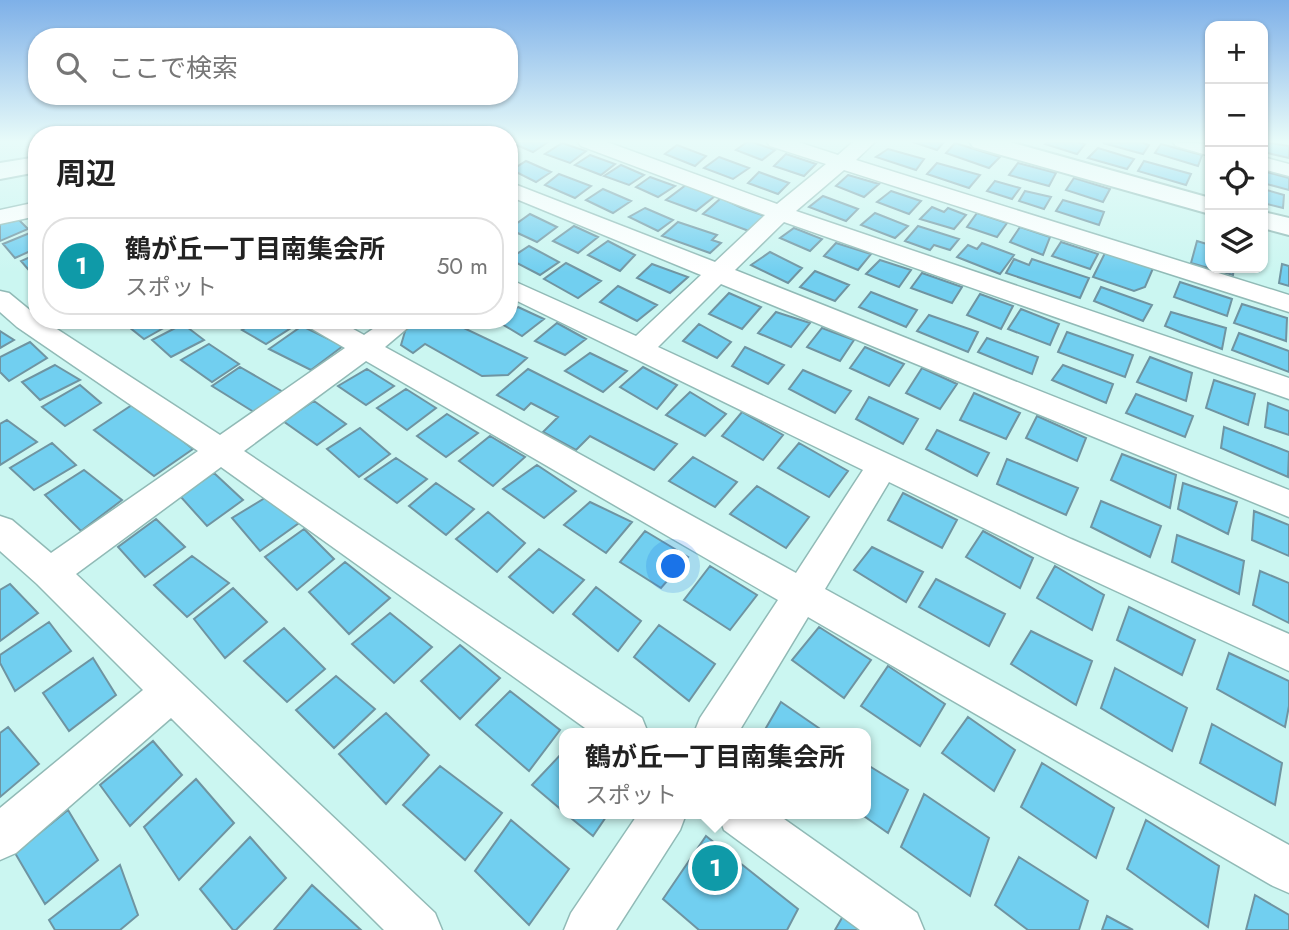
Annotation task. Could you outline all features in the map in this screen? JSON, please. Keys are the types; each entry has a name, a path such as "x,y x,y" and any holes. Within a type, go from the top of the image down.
{"street":[{"path":"705,185 1289,389"},
{"path":"639,349 716,272 813,185"},
{"path":"915,185 1289,304"},
{"path":"1137,185 1205,205"},
{"path":"518,192 1289,504"},
{"path":"0,217 28,211"},
{"path":"1268,221 1289,227"},
{"path":"518,291 1059,549 1289,653"},
{"path":"0,299 28,322"},
{"path":"38,329 221,451 620,728"},
{"path":"331,329 1289,870"},
{"path":"50,573 391,329"},
{"path":"719,728 883,465"},
{"path":"0,530 50,573 418,930"},
{"path":"0,836 171,692"},
{"path":"588,930 661,819"},
{"path":"747,819 901,930"}],"building":[{"path":"546,185 591,186 575,198"},
{"path":"638,185 675,186 658,197 636,187"},
{"path":"685,185 715,196 696,211 666,200"},
{"path":"755,185 787,185 778,194"},
{"path":"837,185 877,185 864,197"},
{"path":"991,185 1020,188 1012,199 987,191"},
{"path":"1069,185 1098,185 1110,189 1103,202 1066,190"},
{"path":"1272,185 1289,185 1289,190"},
{"path":"603,189 631,201 613,213 586,200"},
{"path":"1268,190 1284,195 1283,208 1268,204"},
{"path":"891,191 921,201 909,214 877,202"},
{"path":"1025,191 1051,197 1044,209 1019,201"},
{"path":"823,196 858,209 846,221 809,207"},
{"path":"721,198 765,216 749,231 703,214"},
{"path":"1063,200 1104,212 1099,225 1056,211"},
{"path":"932,207 944,212 948,208 966,215 954,229 920,219"},
{"path":"645,208 673,220 658,231 629,217"},
{"path":"875,213 908,226 895,238 861,225"},
{"path":"977,213 1007,223 997,237 967,227"},
{"path":"530,214 557,227 537,242 518,233 518,223"},
{"path":"17,218 28,229 0,241 0,224"},
{"path":"678,222 717,235 712,240 721,243 710,253 662,236"},
{"path":"574,226 598,237 578,253 553,241"},
{"path":"918,226 959,239 950,250 934,245 930,250 905,241"},
{"path":"1020,227 1050,237 1043,255 1010,242"},
{"path":"794,228 822,239 810,251 780,238"},
{"path":"28,234 28,252 15,258 3,244"},
{"path":"608,241 635,255 620,271 588,255"},
{"path":"1197,241 1205,243 1205,267 1191,263"},
{"path":"1061,242 1098,254 1090,269 1052,256"},
{"path":"836,243 871,254 858,270 824,256"},
{"path":"982,243 1014,255 1000,274 957,257 968,245 977,249"},
{"path":"529,246 559,262 540,275 518,264 518,253"},
{"path":"1106,251 1154,266 1145,287 1134,291 1093,277"},
{"path":"770,252 802,268 788,283 751,265"},
{"path":"28,258 28,269 21,261"},
{"path":"1014,259 1029,265 1032,259 1089,278 1080,298 1006,273"},
{"path":"880,260 911,270 899,287 866,274"},
{"path":"566,263 601,281 578,298 544,279"},
{"path":"652,264 688,277 670,293 637,278"},
{"path":"1282,264 1289,266 1289,286 1279,283"},
{"path":"815,271 849,285 835,301 800,287"},
{"path":"922,273 962,287 952,303 911,288"},
{"path":"1180,282 1232,299 1227,316 1174,297"},
{"path":"618,286 657,305 637,321 600,302"},
{"path":"1101,287 1152,305 1143,321 1094,301"},
{"path":"871,292 917,310 906,327 859,307"},
{"path":"729,293 761,307 742,329 709,314"},
{"path":"980,294 1013,306 1001,329 967,315"},
{"path":"1242,304 1287,318 1286,341 1234,323"},
{"path":"518,307 544,319 522,336 510,329 518,329"},
{"path":"1021,309 1059,324 1050,345 1008,329"},
{"path":"776,312 810,323 791,347 758,333"},
{"path":"1171,312 1226,328 1222,349 1165,326"},
{"path":"929,315 978,332 968,352 917,331"},
{"path":"557,323 586,339 565,355 535,341"},
{"path":"699,324 731,342 717,358 683,341"},
{"path":"822,328 854,340 840,361 807,347"},
{"path":"132,329 162,329 144,339"},
{"path":"173,329 190,329 204,340 171,357 152,340"},
{"path":"244,329 289,329 266,344"},
{"path":"298,329 308,329 343,346 311,370 269,349"},
{"path":"406,329 466,329 527,358 508,375 482,376 425,344 413,353 401,345"},
{"path":"0,331 14,340 0,348"},
{"path":"1067,332 1133,355 1125,377 1058,352"},
{"path":"1239,333 1289,351 1289,372 1232,350"},
{"path":"987,338 1038,357 1032,374 978,352"},
{"path":"30,342 47,358 9,381 0,372 0,357"},
{"path":"209,344 239,364 212,382 181,360"},
{"path":"745,347 784,365 768,384 732,366"},
{"path":"865,347 904,364 889,386 850,368"},
{"path":"590,353 627,371 603,392 565,371"},
{"path":"1150,357 1192,373 1186,401 1137,382"},
{"path":"55,365 80,380 40,400 22,382"},
{"path":"1063,365 1113,384 1106,403 1052,380"},
{"path":"240,367 285,393 257,414 212,386"},
{"path":"643,367 677,385 657,409 620,387"},
{"path":"922,368 957,384 940,409 906,393"},
{"path":"367,369 394,386 366,405 338,386"},
{"path":"528,369 677,444 654,470 590,436 576,450 543,432 558,417 531,403 524,410 497,395"},
{"path":"803,370 851,391 835,413 789,389"},
{"path":"1214,380 1255,394 1248,425 1206,408"},
{"path":"80,385 101,403 65,426 42,407"},
{"path":"406,389 436,408 407,430 377,408"},
{"path":"690,392 726,414 705,436 666,415"},
{"path":"974,393 1020,413 1006,439 960,420"},
{"path":"1136,394 1193,416 1185,437 1126,413"},
{"path":"869,397 918,419 903,444 856,419"},
{"path":"314,401 346,424 317,445 283,421"},
{"path":"135,403 193,449 154,476 94,430"},
{"path":"1268,403 1289,411 1289,435 1265,427"},
{"path":"742,412 783,435 763,460 722,436"},
{"path":"447,414 478,433 446,457 417,436"},
{"path":"1037,416 1086,438 1077,461 1026,438"},
{"path":"7,420 37,442 0,465 0,424"},
{"path":"1224,427 1289,452 1288,477 1221,448"},
{"path":"360,428 390,454 359,477 327,449"},
{"path":"937,430 989,453 977,476 926,449"},
{"path":"490,436 525,457 493,486 459,461"},
{"path":"52,443 76,465 34,490 10,468"},
{"path":"799,443 848,471 829,497 778,468"},
{"path":"1122,454 1176,475 1170,508 1111,480"},
{"path":"693,457 737,482 715,507 669,481"},
{"path":"396,458 427,479 397,503 365,479"},
{"path":"1007,459 1078,488 1066,515 997,484"},
{"path":"537,465 576,491 544,518 503,489"},
{"path":"84,470 122,500 81,531 45,495"},
{"path":"214,473 243,500 207,526 180,496"},
{"path":"436,483 474,509 446,535 409,506"},
{"path":"1183,483 1237,502 1228,534 1178,509"},
{"path":"757,486 809,517 786,548 730,514"},
{"path":"273,493 299,523 260,551 232,518"},
{"path":"903,493 957,520 942,548 888,520"},
{"path":"1101,501 1161,526 1150,557 1091,527"},
{"path":"590,502 632,522 606,553 564,525"},
{"path":"1254,511 1289,525 1289,556 1252,540"},
{"path":"488,512 525,543 497,572 456,539"},
{"path":"156,519 185,547 145,577 118,547"},
{"path":"304,529 334,559 297,590 265,557"},
{"path":"645,531 688,557 661,588 620,562"},
{"path":"983,531 1033,558 1020,588 966,557"},
{"path":"1177,535 1244,561 1239,594 1172,562"},
{"path":"872,547 923,572 906,602 854,570"},
{"path":"539,549 584,580 553,613 509,577"},
{"path":"192,556 229,583 187,617 154,585"},
{"path":"345,562 390,598 349,634 309,592"},
{"path":"710,566 757,595 730,630 684,600"},
{"path":"1055,566 1104,595 1092,630 1037,598"},
{"path":"1260,571 1289,583 1289,623 1253,605"},
{"path":"936,579 1005,614 989,646 919,607"},
{"path":"10,584 38,613 0,641 0,590"},
{"path":"596,587 641,621 618,651 573,614"},
{"path":"233,588 267,622 225,658 194,619"},
{"path":"1129,607 1195,640 1182,675 1117,640"},
{"path":"390,613 432,647 394,683 352,644"},
{"path":"49,622 71,651 15,691 0,663 0,655"},
{"path":"659,625 715,664 689,701 634,657"},
{"path":"819,627 871,660 844,698 792,660"},
{"path":"284,628 325,669 287,702 244,661"},
{"path":"1031,631 1092,661 1076,705 1011,664"},
{"path":"460,645 500,678 460,719 421,681"},
{"path":"1229,653 1289,681 1289,706 1285,727 1217,689"},
{"path":"93,658 116,695 69,731 43,693"},
{"path":"888,666 945,704 920,746 861,706"},
{"path":"1115,668 1187,708 1172,751 1101,708"},
{"path":"336,676 375,709 334,748 296,710"},
{"path":"510,691 559,731 529,771 476,725"},
{"path":"781,702 819,728 766,728"},
{"path":"386,713 429,755 386,804 339,754"},
{"path":"968,717 1015,750 994,791 942,753"},
{"path":"1212,724 1282,763 1275,805 1200,763"},
{"path":"8,727 39,764 0,797 0,733"},
{"path":"153,741 182,775 130,826 100,785"},
{"path":"559,756 559,808 532,785"},
{"path":"1042,763 1114,808 1096,858 1021,807"},
{"path":"440,766 502,813 465,860 403,805"},
{"path":"871,767 908,790 888,833 868,819 871,819"},
{"path":"196,779 234,823 179,880 144,827"},
{"path":"924,794 989,838 970,896 901,847"},
{"path":"68,810 98,860 45,904 15,853"},
{"path":"572,819 605,819 593,836"},
{"path":"511,820 569,869 529,925 475,871"},
{"path":"1146,820 1219,866 1208,927 1127,869"},
{"path":"706,836 798,909 787,930 699,930 663,899"},
{"path":"250,837 286,878 236,930 233,930 200,889"},
{"path":"1019,857 1088,901 1079,930 1028,930 995,905"},
{"path":"120,865 138,915 120,930 55,930 49,920"},
{"path":"312,885 361,930 274,930"},
{"path":"1255,895 1289,915 1289,930 1246,930"},
{"path":"843,916 861,930 835,930"},
{"path":"1107,916 1133,930 1102,930"}],"place":[{"name":"鶴が丘一丁目南集会所","path":"715,868"}]}
